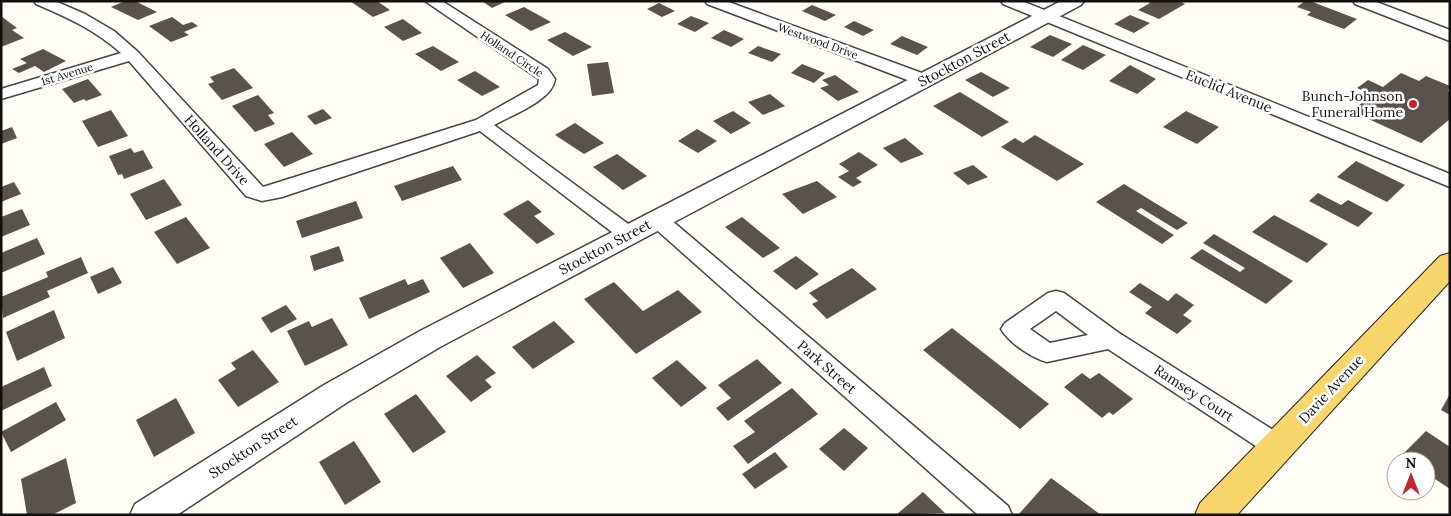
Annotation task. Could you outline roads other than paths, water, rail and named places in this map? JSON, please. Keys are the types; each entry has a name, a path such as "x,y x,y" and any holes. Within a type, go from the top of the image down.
{"main road":[{"name":"Davie Avenue","path":"1213,515 1450,262"}],"street":[{"name":"Holland Drive","path":"41,1 108,34 132,55 253,191 262,194 275,192 482,124"},
{"name":"Holland Circle","path":"432,1 542,73 547,79 546,87 538,94 482,124"},
{"name":"Westwood Drive","path":"712,1 924,80"},
{"name":"Euclid Avenue","path":"1008,1 1450,181"},
{"name":"Stockton Street","path":"148,515 384,364 628,234 1075,1"},
{"path":"1360,1 1450,36"},
{"name":"1st Avenue","path":"1,94 132,55"},
{"path":"482,124 628,234"},
{"name":"Park Street","path":"657,220 998,515"},
{"name":"Ramsey Court","path":"1111,339 1277,446"}],"place":[{"name":"Bunch-Johnson Funeral Home","path":"1413,104"}]}
